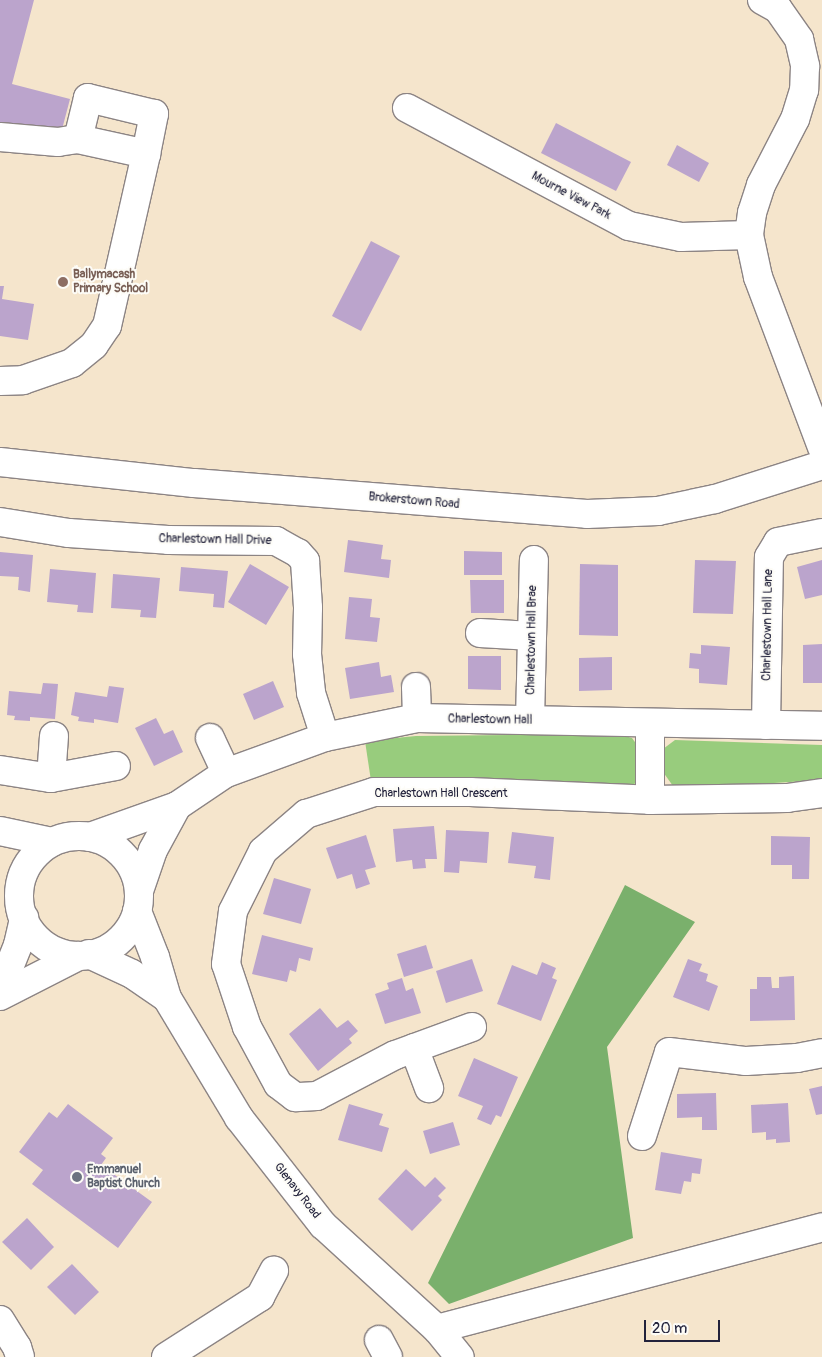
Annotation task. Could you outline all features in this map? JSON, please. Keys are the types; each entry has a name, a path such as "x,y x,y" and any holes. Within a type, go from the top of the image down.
{"street":[{"path":"762,0 778,9 799,38 814,64 794,119 761,185 752,213 749,235 758,277 822,447"},
{"path":"0,381 23,380 72,363 94,345 106,326 154,114 88,98 78,139"},
{"name":"Mourne View Park","path":"407,108 629,226 681,237 749,235"},
{"path":"0,137 58,142 78,139 146,154"},
{"name":"Brokerstown Road","path":"0,462 194,483 587,514 658,511 715,498 822,465"},
{"name":"Charlestown Hall Drive","path":"0,522 69,533 158,539 276,541 298,553 305,561 308,608 307,654 311,693 325,737"},
{"name":"Charlestown Hall Lane","path":"766,725 769,557 778,542 822,533"},
{"name":"Charlestown Hall Brae","path":"530,720 534,560"},
{"path":"480,633 532,636"},
{"path":"416,687 417,718"},
{"name":"Charlestown Hall","path":"90,836 177,806 226,773 325,737 417,718 822,726"},
{"path":"650,723 650,800"},
{"path":"51,778 54,736"},
{"path":"210,738 226,773"},
{"path":"0,770 51,778 116,766"},
{"name":"Charlestown Hall Crescent","path":"472,1026 414,1048 317,1096 295,1097 278,1084 247,1027 226,964 233,911 263,851 306,814 374,792 470,792 650,800 787,798 822,793"},
{"name":"Charlestown Hall","path":"138,901 153,850 177,806"},
{"path":"0,831 52,842"},
{"path":"0,873 22,913 27,926 40,942 58,952 83,955 98,953 116,944 129,929 138,901 134,872 124,855 108,843 90,836 70,836 52,842 36,854 24,870 19,888 22,913 18,945 0,990"},
{"name":"Glenavy Road","path":"138,901 167,998 239,1118 323,1225 438,1329 460,1357"},
{"path":"0,996 83,955"},
{"name":"Glenavy Road","path":"83,955 132,974 167,998"},
{"path":"414,1048 429,1088"},
{"path":"642,1136 669,1052 746,1061 797,1058 822,1053"},
{"path":"438,1329 822,1227"},
{"path":"166,1357 265,1305 274,1271"},
{"path":"0,1320 17,1347 20,1357"}],"green space":[{"path":"618,734 632,738 640,749 641,771 634,785 622,789 371,781 365,741 416,736"},
{"path":"675,740 822,745 822,780 694,788 673,786 663,772 663,749"},
{"path":"625,885 695,922 607,1047 633,1238 449,1304 428,1283"}],"building":[{"path":"0,0 34,0 12,84 70,99 60,137 2,122 0,127"},
{"path":"556,123 631,162 616,191 541,153"},
{"path":"677,145 709,163 699,182 667,165"},
{"path":"371,241 400,256 361,331 332,316"},
{"path":"0,286 4,286 2,299 34,304 28,340 0,336"},
{"path":"348,540 383,545 381,559 391,560 389,578 344,572"},
{"path":"464,551 502,552 502,575 464,575"},
{"path":"0,552 33,555 30,592 18,590 19,577 0,576"},
{"path":"695,560 736,561 733,614 693,613"},
{"path":"822,560 822,595 805,599 797,567"},
{"path":"250,564 289,587 266,625 228,602"},
{"path":"580,564 618,565 618,636 579,635"},
{"path":"181,567 228,571 224,608 213,607 214,594 179,591"},
{"path":"50,569 96,573 93,613 77,612 78,605 47,602"},
{"path":"113,574 160,578 156,618 140,617 141,610 111,608"},
{"path":"470,580 504,580 504,613 471,613"},
{"path":"349,597 372,599 370,617 380,618 377,642 345,639"},
{"path":"822,644 822,683 803,683 803,645"},
{"path":"701,645 730,647 727,685 699,683 699,669 689,668 690,653 701,654"},
{"path":"468,656 501,656 501,690 468,689"},
{"path":"612,657 612,690 579,691 579,658"},
{"path":"379,662 381,677 391,675 394,692 350,699 345,668"},
{"path":"273,681 284,707 254,720 243,694"},
{"path":"43,683 58,684 55,719 30,717 30,721 14,720 15,716 7,715 9,691 41,694"},
{"path":"109,686 124,688 118,723 94,719 94,723 78,721 79,717 71,715 75,692 107,697"},
{"path":"156,718 164,734 173,730 183,752 154,766 135,728"},
{"path":"434,826 437,859 425,859 426,868 413,869 412,860 396,862 393,829"},
{"path":"446,830 489,832 487,863 460,861 459,873 444,872"},
{"path":"512,832 554,837 550,880 534,878 536,866 508,863"},
{"path":"366,835 376,867 365,870 370,884 356,889 352,874 337,879 326,848"},
{"path":"771,836 810,837 809,879 792,879 792,865 771,865"},
{"path":"274,878 311,889 301,924 263,914"},
{"path":"262,935 313,948 310,961 299,958 296,972 290,970 287,982 252,974"},
{"path":"426,945 433,968 404,977 397,954"},
{"path":"472,959 483,991 446,1003 436,971"},
{"path":"688,959 702,964 699,971 708,974 706,981 718,986 709,1011 673,997"},
{"path":"542,962 556,968 552,978 557,980 541,1021 497,1004 512,965 537,975"},
{"path":"794,976 795,1020 750,1021 750,989 757,989 757,977 771,977 772,988 779,988 779,977"},
{"path":"402,978 406,991 413,988 421,1013 385,1024 375,994 389,989 387,983"},
{"path":"320,1008 337,1028 348,1020 358,1031 349,1039 352,1043 318,1071 289,1034"},
{"path":"474,1058 518,1077 501,1117 496,1115 491,1125 477,1119 483,1106 458,1096"},
{"path":"822,1086 822,1114 816,1115 809,1089"},
{"path":"716,1093 717,1130 702,1130 702,1117 677,1118 677,1094"},
{"path":"788,1103 790,1142 776,1143 776,1139 766,1140 766,1132 752,1133 751,1105"},
{"name":"Emmanuel Baptist Church","path":"68,1104 113,1138 101,1154 106,1158 101,1165 152,1202 118,1248 32,1184 43,1170 19,1152 49,1112 57,1118"},
{"path":"349,1104 383,1114 379,1125 389,1128 382,1152 338,1140"},
{"path":"453,1122 460,1145 430,1154 423,1131"},
{"path":"661,1152 702,1159 700,1174 692,1173 691,1182 684,1181 681,1194 655,1190"},
{"path":"406,1169 425,1187 435,1177 446,1188 438,1196 442,1200 412,1231 378,1199"},
{"path":"27,1218 54,1247 31,1270 2,1242"},
{"path":"72,1264 99,1292 75,1315 47,1287"}],"place":[{"name":"Ballymacash Primary School","path":"63,282"},
{"name":"Emmanuel Baptist Church","path":"77,1177"}]}
